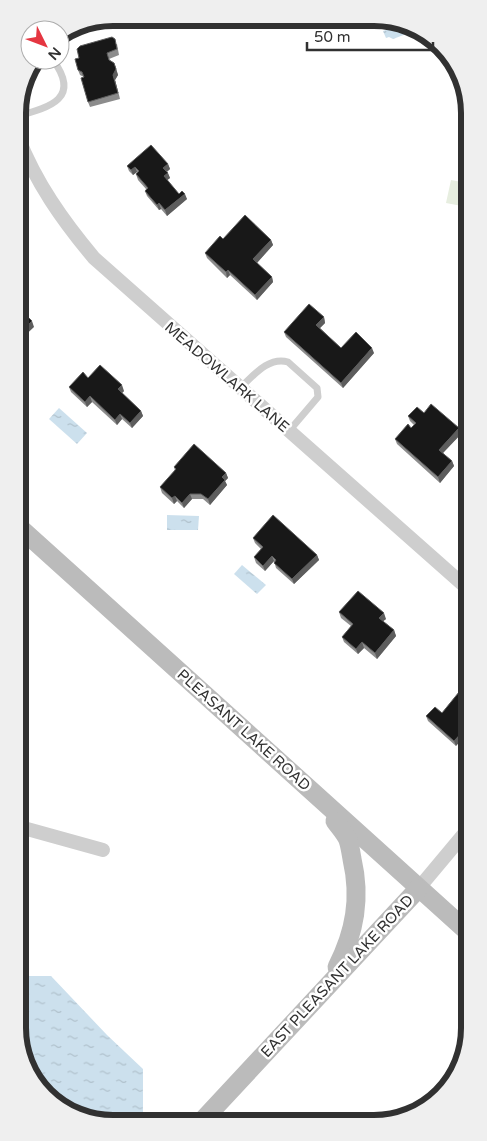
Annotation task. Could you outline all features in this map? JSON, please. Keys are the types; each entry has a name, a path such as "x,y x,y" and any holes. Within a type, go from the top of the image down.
{"street":[{"name":"MEADOWLARK LANE","path":"26,154 43,189 67,225 94,258 461,583"},
{"name":"PLEASANT LAKE ROAD","path":"26,533 461,926"},
{"path":"321,798 348,841 355,870 357,895 355,920 348,946 326,988"},
{"path":"26,829 103,850"},
{"name":"EAST PLEASANT LAKE ROAD","path":"208,1115 418,889 461,838"}],"lane":[{"path":"26,114 50,106 61,97 64,88 60,70"},
{"path":"240,389 259,370 269,364 283,360 288,362 317,388 319,393 318,397 289,432"}],"shaded area":[{"path":"451,180 461,182 461,206 446,203"}],"water":[{"path":"387,28 391,28 408,33 393,39 386,38 383,31"},
{"path":"59,408 87,433 77,444 49,419"},
{"path":"167,515 199,516 198,530 167,530"},
{"path":"242,565 266,585 257,594 234,574"},
{"path":"26,976 51,976 107,1035 143,1069 143,1115 96,1113 85,1110 60,1097 44,1081 29,1050 26,1028"}],"building":[{"path":"112,37 115,39 117,49 107,53 109,60 114,63 116,69 113,75 118,93 88,102 81,78 84,77 82,72 78,70 75,59 79,58 77,49 80,46"},
{"path":"151,145 168,164 163,168 168,173 164,176 179,194 182,191 185,194 165,210 159,203 157,205 145,191 148,188 136,174 139,171 135,167 131,170 127,166"},
{"path":"245,215 271,240 253,259 272,277 255,295 228,270 226,272 205,253 220,236 223,239"},
{"path":"309,304 324,317 316,325 341,348 356,332 372,348 341,383 284,332"},
{"path":"26,315 32,321 26,327"},
{"path":"100,365 122,385 118,389 141,411 130,423 120,414 115,420 90,396 85,402 69,387 83,372 88,378"},
{"path":"431,404 459,428 439,450 452,461 438,477 395,439 408,424 411,428 416,423 408,416 417,407 424,413"},
{"path":"194,444 226,473 222,477 225,480 208,499 201,494 190,494 182,503 175,496 172,498 160,487"},
{"path":"273,515 317,555 292,579 274,563 276,560 272,556 263,566 254,557 263,547 253,538"},
{"path":"358,591 384,613 379,618 394,630 375,653 362,642 356,649 342,637 353,624 339,612"},
{"path":"461,690 461,734 454,741 426,716 435,707 442,713"}]}
